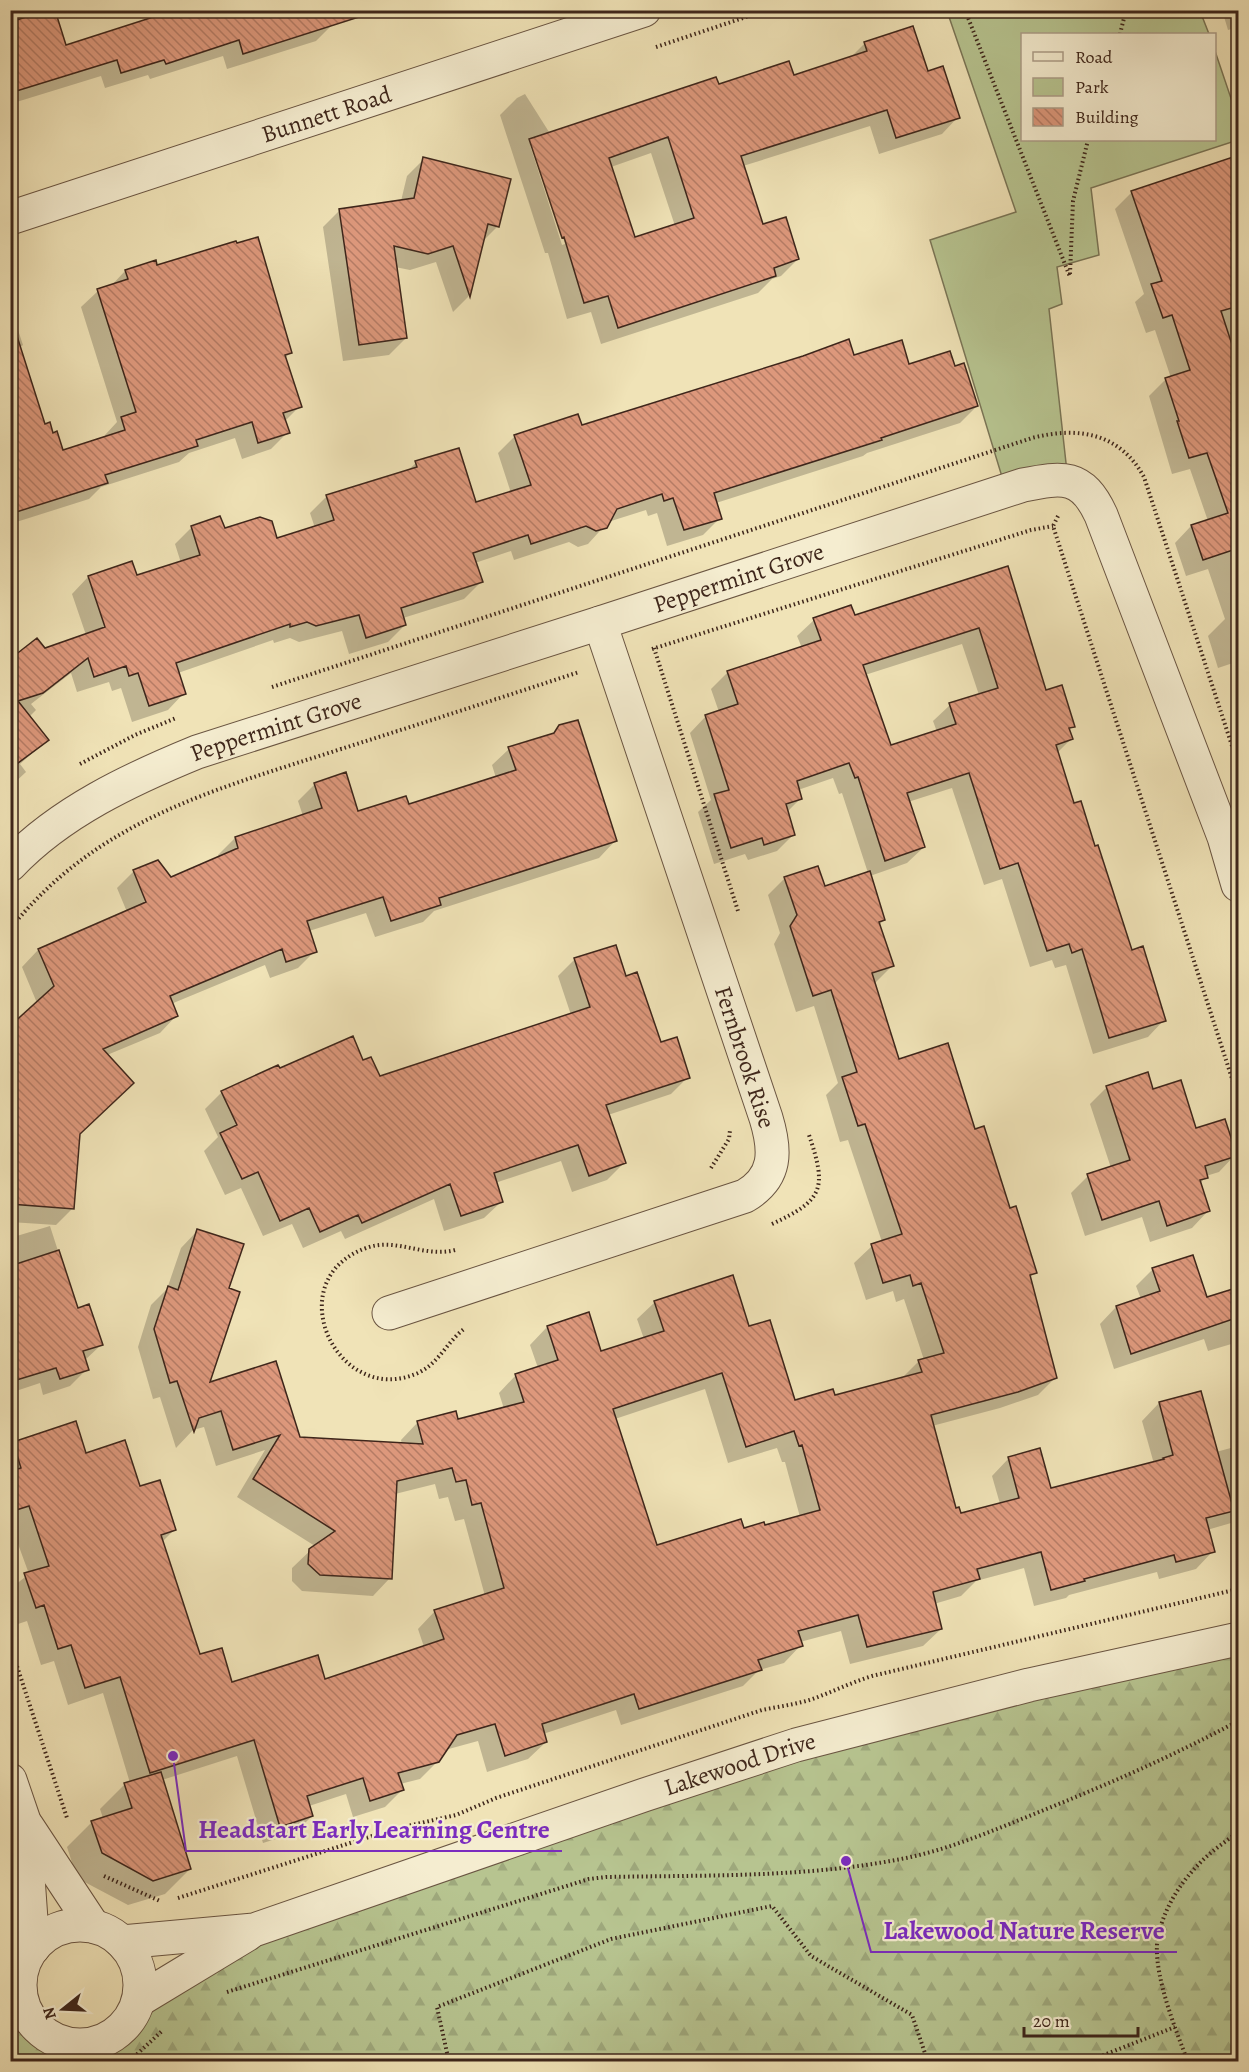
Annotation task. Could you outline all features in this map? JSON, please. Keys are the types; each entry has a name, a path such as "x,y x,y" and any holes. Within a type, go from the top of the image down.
{"street":[{"name":"Bunnett Road","path":"10,218 644,10"},
{"name":"Peppermint Grove","path":"10,865 60,824 105,794 159,767 196,752 1023,485 1050,480 1072,482"},
{"path":"1072,482 1080,485 1093,499 1112,543 1224,837 1239,885"},
{"name":"Fernbrook Rise","path":"388,1313 745,1196 763,1183 770,1168 772,1149 766,1119 600,623"},
{"name":"Lakewood Drive","path":"139,2000 254,1930 796,1745 1029,1685 1239,1639"},
{"path":"10,1780 24,1821 93,1926"},
{"path":"24,1821 33,1948"},
{"path":"76,1925 93,1926 109,1932 122,1942 134,1959 140,1979 139,2000 131,2019 117,2034 99,2043 78,2046 26,2032 29,2016 16,1982 33,1948 46,1936 60,1929 76,1925"},
{"name":"Lakewood Drive","path":"122,1942 254,1930"}],"path":[{"path":"965,10 1070,277 1073,201 1088,141"},
{"path":"1120,33 1126,10"},
{"path":"1072,482 1053,526 1239,1097"},
{"path":"647,650 1031,530 1053,526"},
{"path":"654,648 742,922"},
{"path":"10,929 41,893 94,850 121,832 192,798 582,671"},
{"path":"703,1171 715,1164 729,1139 730,1128"},
{"path":"768,1226 805,1206 817,1191 820,1181 819,1167 807,1128"},
{"path":"459,1249 439,1253 389,1245 364,1249 336,1267 326,1280 322,1299 322,1315 335,1350 346,1362 372,1377 387,1378 404,1378 421,1372 434,1362 452,1339 471,1324"},
{"path":"175,1899 394,1829 456,1815 507,1795 762,1710 806,1701 872,1676 1239,1589"},
{"path":"10,1645 69,1824"},
{"path":"217,1996 582,1881 606,1877 752,1875 815,1870 905,1858 946,1848 1125,1778 1239,1721"},
{"path":"1188,2061 1175,2027 1160,1974 1157,1946 1162,1921 1179,1888 1200,1863 1239,1832"},
{"path":"95,1877 102,1875 165,1902"},
{"path":"449,2061 437,2007 610,1939 772,1906 811,1956 912,2015 928,2061"},
{"path":"126,2061 135,2056 167,2026"},
{"path":"1086,2061 1175,2027"}],"green space":[{"path":"947,11 1200,11 1209,33 1021,33 1021,141 1216,141 1216,54 1238,119 1238,140 1091,188 1099,255 1057,267 1062,304 1049,309 1068,481 1006,490 930,240 1016,212"},
{"path":"1238,1639 1238,2061 11,2062 11,2033 34,2031 75,2045 99,2043 109,2038 126,2023 139,2000 254,1930 644,1795"}],"building":[{"path":"55,10 66,45 175,10 358,10 359,17 243,54 239,40 166,64 164,60 121,73 117,60 10,93 10,22"},
{"path":"913,26 928,71 943,66 960,118 896,138 887,110 741,156 763,224 786,217 799,259 774,268 776,276 618,328 608,296 584,303 564,237 562,238 529,139 716,77 719,84 789,61 794,75 867,51 864,42","holes":["668,137 694,218 635,237 609,158"]},
{"path":"1239,155 1239,306 1221,311 1239,366 1239,548 1203,560 1191,525 1228,513 1207,453 1189,458 1177,421 1179,421 1165,378 1190,370 1172,315 1163,318 1151,284 1162,281 1131,191"},
{"path":"423,157 511,179 499,227 488,224 470,297 453,246 428,254 394,246 407,338 359,345 339,209 414,198"},
{"path":"258,237 292,353 285,355 302,407 283,413 290,433 258,443 252,422 196,440 198,446 105,475 108,483 10,514 10,337 17,336 45,424 50,422 53,433 57,431 63,450 125,430 121,417 136,412 97,289 128,279 125,270 156,260 157,265 236,241 237,243"},
{"path":"849,339 854,355 902,340 909,364 950,351 955,366 964,363 978,406 881,438 882,440 714,493 722,519 684,530 673,498 664,501 662,494 617,509 607,528 596,531 586,526 531,544 528,535 473,553 483,582 401,608 406,625 366,638 359,615 316,626 307,622 290,627 290,624 176,663 186,694 149,706 138,673 129,676 126,666 94,677 88,658 43,693 18,701 49,740 10,769 10,659 37,638 45,648 105,627 88,576 132,561 137,575 200,555 191,526 220,516 225,528 260,517 272,521 277,538 334,520 326,495 417,467 415,461 459,448 476,502 531,485 514,435 578,414 582,425 803,356"},
{"path":"1008,566 1046,690 1062,685 1075,727 1069,728 1073,739 1056,745 1074,803 1081,801 1095,846 1098,845 1132,950 1143,946 1166,1021 1109,1038 1082,949 1072,953 1069,944 1047,951 1018,863 1000,869 969,773 907,793 925,847 885,861 858,777 855,778 849,763 797,781 802,799 786,804 795,835 764,845 762,838 731,848 714,794 729,790 705,715 738,704 727,671 821,640 813,618 851,605 855,615","holes":["979,628 998,688 949,703 956,724 891,745 863,665"]},
{"path":"578,720 617,841 439,898 441,905 391,921 383,897 307,921 317,952 286,962 282,949 170,996 178,1016 103,1049 134,1083 80,1134 74,1209 10,1204 10,1026 54,986 38,949 146,902 133,870 158,860 171,877 238,848 235,837 322,808 314,783 346,772 358,811 406,796 409,804 516,770 508,747 554,733 559,725"},
{"path":"818,866 825,886 870,871 885,920 879,922 894,966 872,973 899,1059 948,1043 975,1129 984,1126 1010,1208 1016,1206 1037,1273 1030,1275 1057,1378 1018,1392 931,1415 956,1508 959,1507 961,1513 1019,1498 1008,1457 1040,1448 1051,1488 1173,1455 1159,1402 1201,1391 1234,1511 1206,1518 1215,1552 1176,1562 1174,1555 1051,1590 1041,1552 977,1569 980,1579 933,1592 942,1629 867,1647 858,1615 798,1631 803,1646 758,1660 762,1670 639,1709 634,1694 542,1724 547,1742 505,1756 495,1724 457,1735 439,1762 398,1773 404,1790 370,1801 363,1778 307,1796 313,1816 280,1827 254,1740 150,1773 120,1677 85,1688 71,1645 58,1649 44,1605 36,1608 24,1573 49,1566 29,1506 10,1512 10,1471 21,1468 13,1442 76,1421 86,1453 125,1440 140,1486 160,1480 176,1530 161,1535 200,1654 222,1648 232,1682 318,1655 325,1679 444,1639 434,1610 504,1588 481,1503 472,1505 466,1480 456,1482 452,1468 397,1481 392,1579 320,1575 308,1564 309,1549 335,1531 253,1479 280,1435 233,1450 221,1411 199,1418 194,1432 177,1381 170,1383 154,1329 168,1286 178,1290 197,1229 244,1244 229,1288 240,1292 210,1382 276,1361 300,1437 423,1444 417,1421 456,1411 458,1419 524,1402 515,1374 558,1360 547,1326 589,1312 601,1351 664,1331 654,1301 733,1275 749,1326 770,1320 795,1400 833,1389 835,1395 922,1372 918,1360 944,1353 921,1283 913,1286 910,1275 883,1283 871,1244 902,1234 865,1124 858,1126 842,1077 857,1072 831,990 813,996 790,926 797,915 784,877","holes":["722,1373 746,1447 794,1431 799,1446 802,1445 820,1510 765,1525 764,1522 744,1528 741,1519 657,1545 613,1409"]},
{"path":"616,945 626,976 637,972 661,1042 677,1037 690,1078 606,1105 626,1163 589,1176 578,1145 494,1173 503,1202 461,1216 450,1184 362,1223 358,1215 320,1232 309,1208 280,1221 258,1172 242,1179 220,1133 237,1125 221,1091 278,1065 280,1068 353,1036 363,1060 371,1057 380,1076 590,1007 574,958"},
{"path":"1148,1072 1153,1089 1181,1080 1196,1128 1225,1119 1237,1156 1205,1166 1208,1178 1200,1180 1210,1211 1167,1226 1159,1201 1102,1220 1087,1174 1130,1160 1106,1086"},
{"path":"59,1250 78,1308 89,1304 103,1345 83,1351 89,1370 60,1379 56,1368 10,1382 10,1266"},
{"path":"1193,1255 1207,1297 1239,1287 1239,1317 1131,1354 1116,1306 1160,1291 1152,1268"},
{"path":"161,1772 191,1869 153,1881 102,1853 91,1821 132,1808 124,1783"}],"place":[{"name":"Headstart Early Learning Centre","path":"173,1756"},
{"name":"Lakewood Nature Reserve","path":"846,1861"}]}
